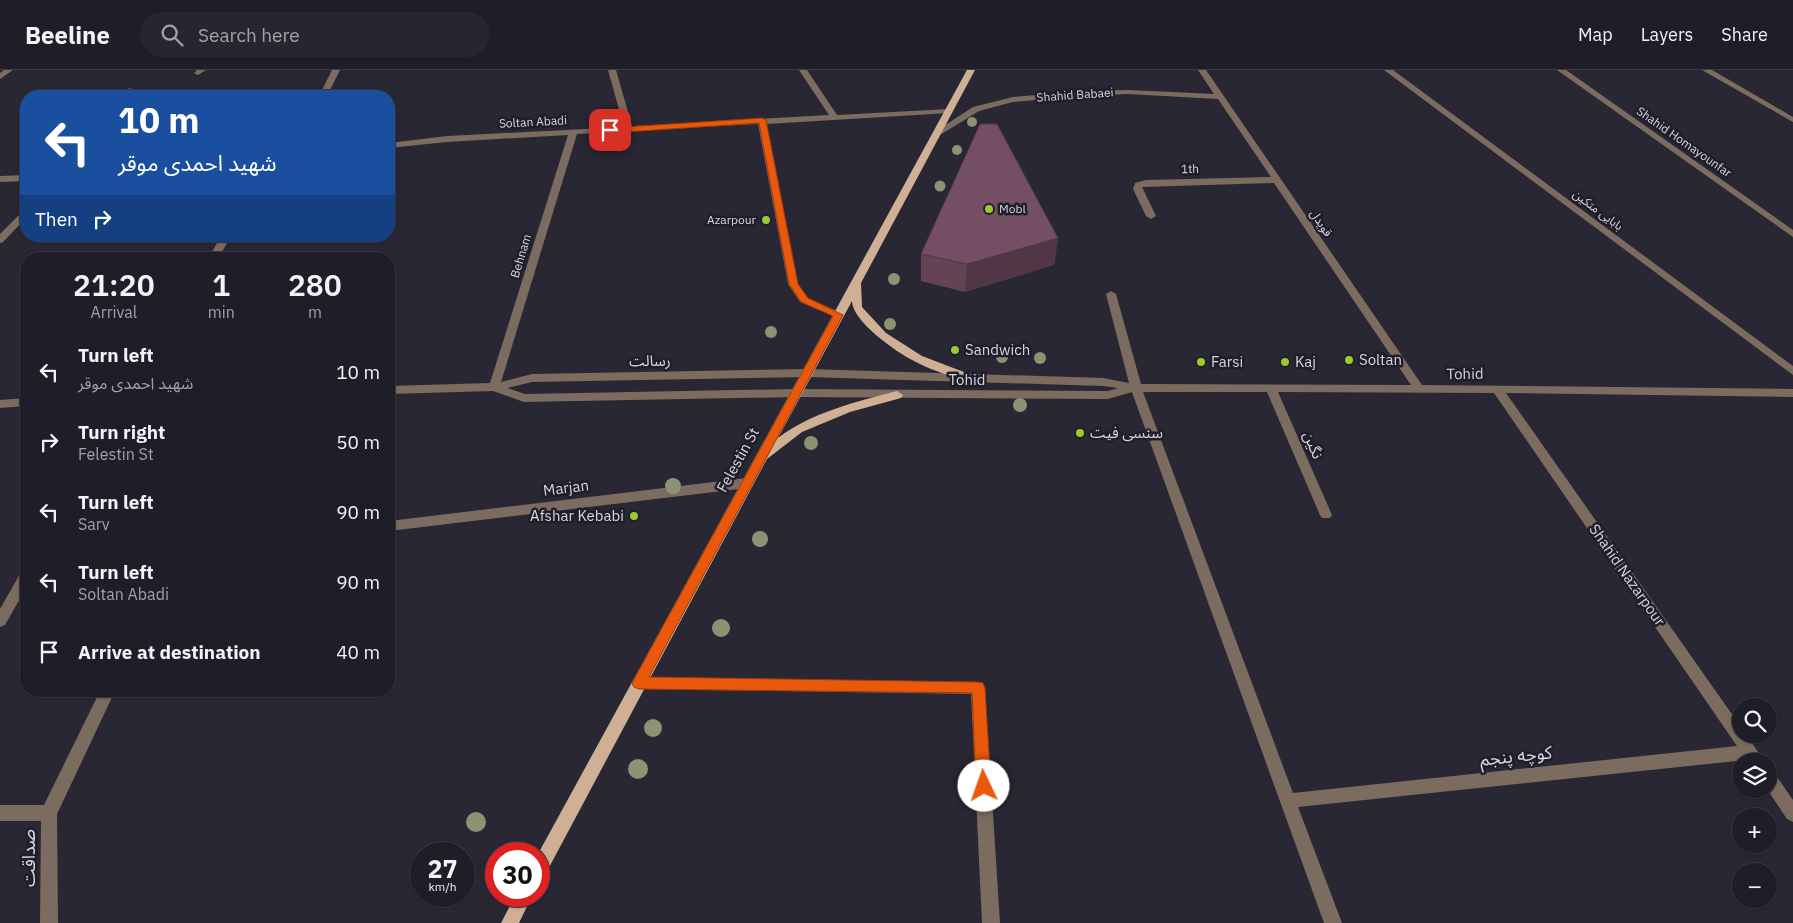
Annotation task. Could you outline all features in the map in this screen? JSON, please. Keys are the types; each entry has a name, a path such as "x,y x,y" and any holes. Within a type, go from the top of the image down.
{"main road":[{"name":"Felestin St","path":"550,849 971,70"},
{"path":"856,282 857,308 882,335 918,359 965,377"},
{"path":"762,458 798,429 846,409 897,395"},
{"path":"510,923 518,907"}],"street":[{"path":"0,77 9,70"},
{"path":"325,90 336,70"},
{"path":"612,70 628,129"},
{"path":"804,70 834,116"},
{"name":"قویدل","path":"1202,70 1420,390"},
{"name":"بابایی متکین","path":"1388,70 1793,371"},
{"name":"Shahid Homayounfar","path":"1561,70 1793,234"},
{"path":"1706,70 1793,120"},
{"name":"Shahid Babaei","path":"937,133 977,108 1016,99 1119,92 1185,93 1220,97"},
{"name":"Soltan Abadi","path":"395,144 447,139 572,133 762,120 949,111"},
{"path":"762,120 793,284 804,300 838,315"},
{"name":"Behnam","path":"494,387 572,133"},
{"path":"0,179 20,178"},
{"name":"1th","path":"1151,216 1137,189 1138,185 1146,183 1277,180"},
{"path":"0,240 20,219"},
{"path":"1111,294 1136,388 1333,923"},
{"name":"رسالت","path":"395,390 494,387 532,378 807,373"},
{"name":"Tohid","path":"807,373 1103,382 1136,388 1497,389 1793,393"},
{"name":"رسالت","path":"494,387 524,398 796,393"},
{"name":"Tohid","path":"796,393 1108,395 1136,388"},
{"name":"نگین","path":"1271,388 1326,515"},
{"name":"Shahid Nazarpour","path":"1497,389 1751,753"},
{"path":"0,404 20,402"},
{"name":"Marjan","path":"395,525 747,483"},
{"path":"0,620 20,586"},
{"path":"639,683 978,688 991,923"},
{"path":"49,813 105,697"},
{"name":"کوچه پنجم","path":"1287,801 1732,758"},
{"path":"1777,791 1793,814"},
{"name":"صداقت","path":"0,812 49,813 49,923"}],"building":[{"name":"Mobl","path":"980,124 997,124 1058,238 967,264 921,254"}],"place":[{"name":"Mobl","path":"989,209"},
{"name":"Azarpour","path":"766,220"},
{"name":"Sandwich","path":"955,350"},
{"name":"Soltan","path":"1349,360"},
{"name":"Farsi","path":"1201,362"},
{"name":"Kaj","path":"1285,362"},
{"name":"سنسی فیت","path":"1080,433"},
{"name":"Afshar Kebabi","path":"634,516"}],"route":[{"path":"610,130 762,120 793,284 804,300 838,315 639,683 978,688 984,786"}]}
